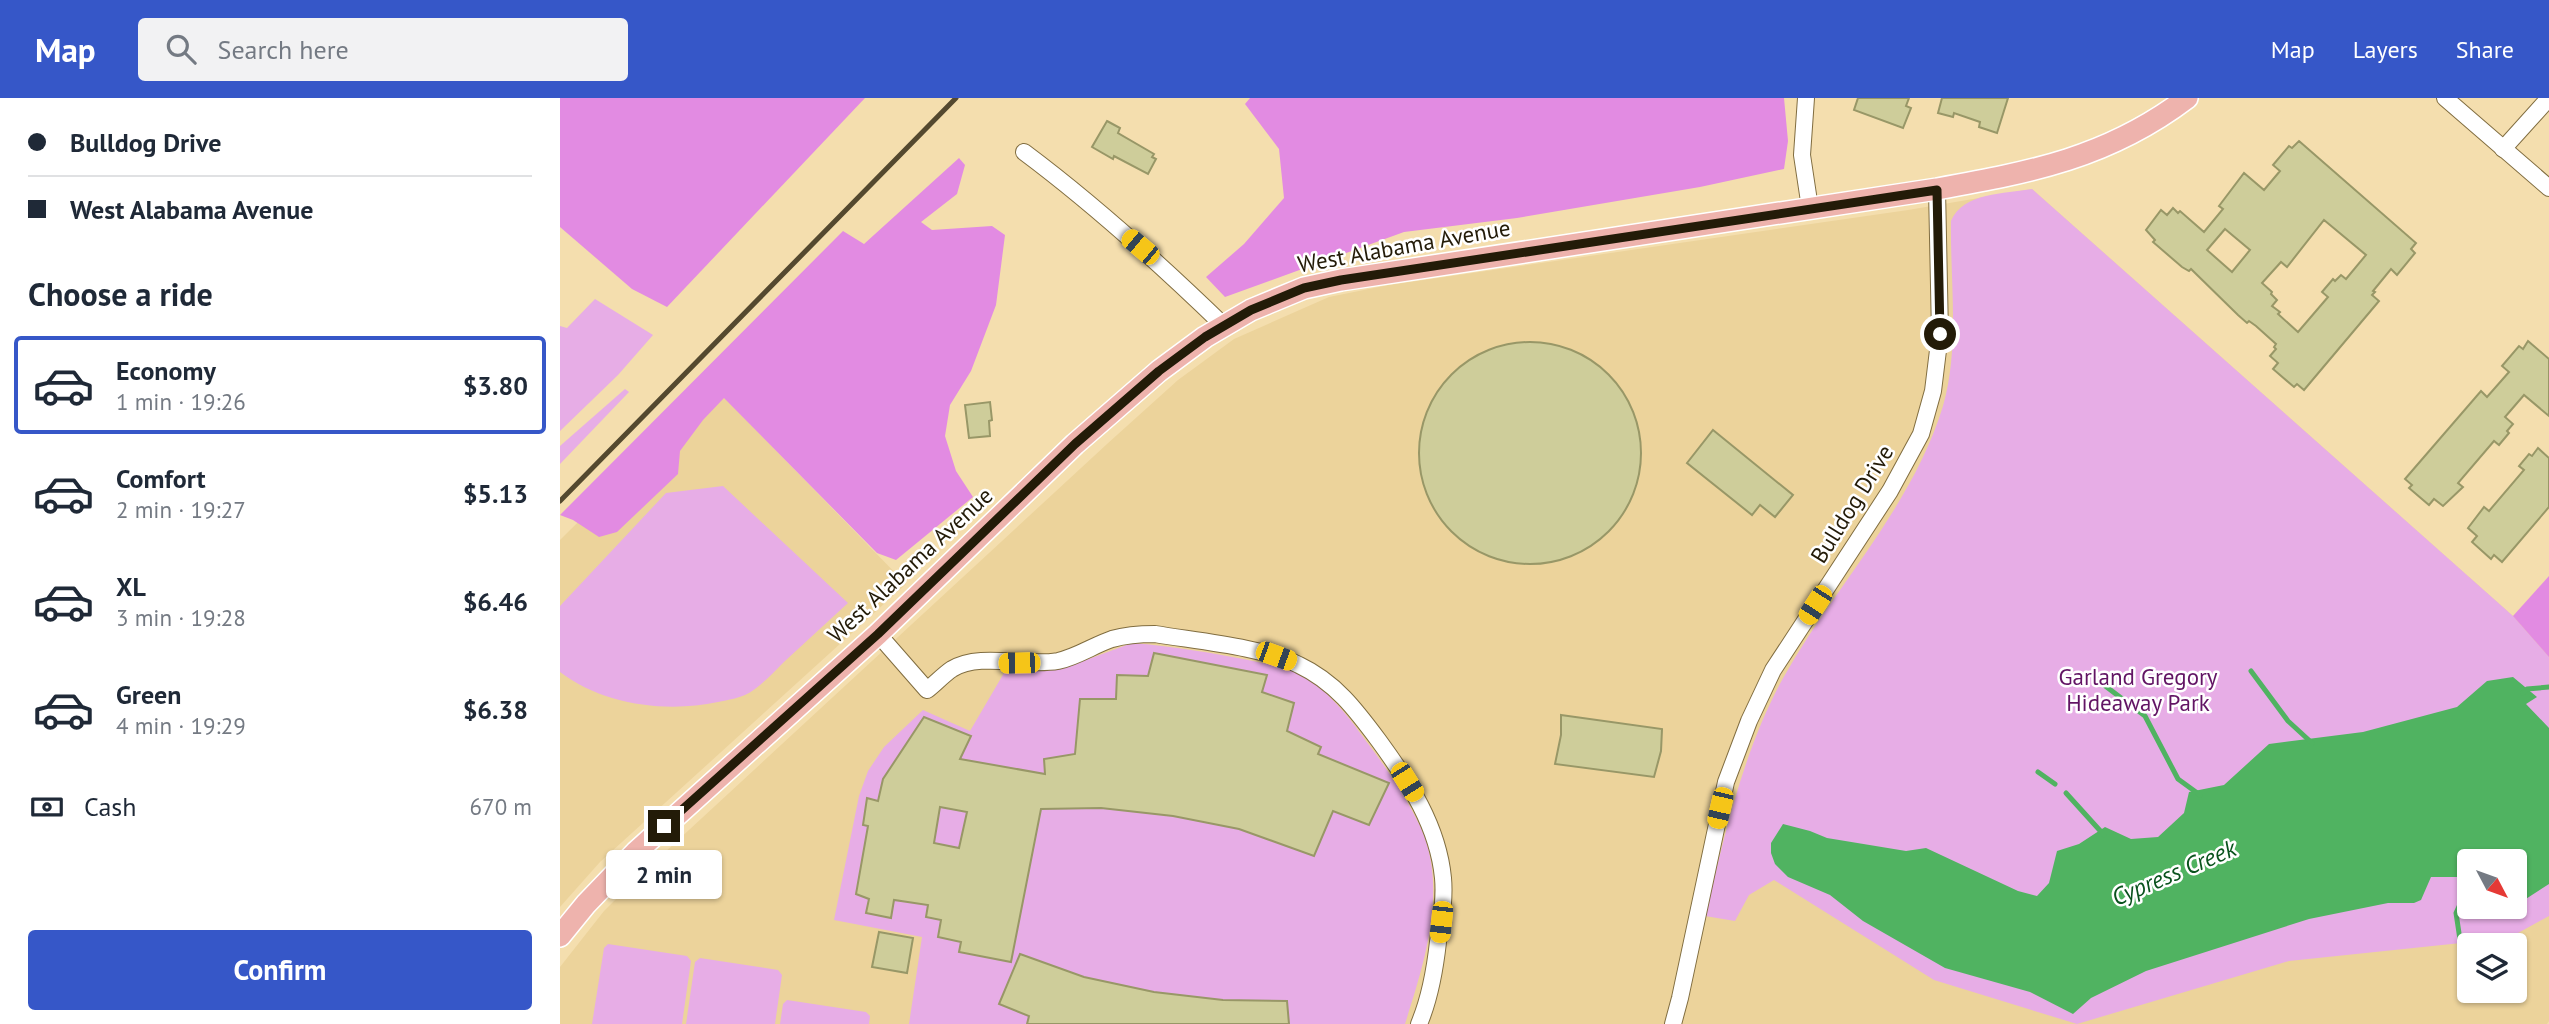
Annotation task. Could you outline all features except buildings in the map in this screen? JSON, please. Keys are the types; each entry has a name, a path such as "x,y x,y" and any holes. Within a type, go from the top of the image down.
{"main road":[{"name":"West Alabama Avenue","path":"560,936 586,904 636,852 878,634 1118,405 1178,356 1224,326 1276,298 1304,288 1341,280 1937,190 2029,173 2082,157 2136,131 2187,98"}],"street":[{"path":"1806,98 1802,155 1810,208"},
{"path":"2445,98 2549,188"},
{"path":"2503,149 2549,98"},
{"path":"1024,152 1071,187 1140,247 1224,326"},
{"name":"Bulldog Drive","path":"1673,1024 1681,998 1726,782 1745,730 1773,670 1890,491 1925,423 1933,391 1941,315 1937,190"},
{"path":"878,634 927,690 952,669 966,664 979,661 1060,661 1111,639 1143,634 1276,656 1297,663 1327,682 1343,695 1398,768 1426,814 1439,857 1443,878 1441,922 1429,998 1419,1024"}],"shaded area":[{"path":"560,98 865,98 667,307 632,289 560,227"},
{"path":"1250,98 1784,98 1788,141 1784,169 1700,187 1517,218 1404,232 1225,297 1206,277 1244,244 1284,198 1279,149 1245,104"},
{"path":"959,158 965,165 957,194 921,222 932,230 992,226 1005,235 996,305 971,371 950,405 945,436 956,471 973,497 896,560 877,553 724,398 703,420 680,451 678,474 617,532 599,537 560,515 843,231 864,244"},
{"path":"2032,189 2513,616 2549,657 2549,1021 2547,1024 560,1024 560,967 604,911 1178,380 1234,339 1329,297 1389,285 1908,210"},
{"path":"714,387 906,584 600,862 560,907 560,540"},
{"path":"2549,576 2549,657 2513,616"}],"green space":[{"name":"Garland Gregory Hideaway Park","path":"2032,189 2513,616 2549,657 2549,916 2518,933 2457,933 2457,943 2289,961 2077,1024 1934,980 1774,880 1749,895 1735,921 1705,916 1736,795 1768,708 1802,646 1870,547 1912,479 1943,406 1953,337 1951,221 1965,204 1998,194"},
{"path":"595,299 653,335 618,375 560,431 560,326 567,328"},
{"path":"625,389 629,392 560,464 560,446"},
{"path":"723,486 848,603 759,686 734,699 677,707 636,704 596,692 560,672 560,606 666,493"},
{"path":"1132,643 1223,655 1280,666 1301,674 1332,699 1381,761 1420,826 1433,875 1433,900 1426,951 1405,1024 909,1024 922,937 834,920 859,796 868,771 884,747 923,710 970,731 1004,673 1067,667"},
{"path":"608,944 687,956 691,961 682,1024 592,1024 604,948"},
{"path":"700,958 778,970 782,975 775,1024 686,1024 695,962"},
{"path":"787,1000 866,1012 870,1016 869,1024 780,1024 783,1004"}],"water":[{"path":"2513,677 2537,697 2526,704 2549,728 2549,884 2527,898 2527,849 2457,849 2457,877 2431,877 2421,900 2414,903 2388,903 2309,919 2146,971 2091,998 2073,1014 2030,992 1945,968 1863,921 1830,895 1788,877 1775,864 1771,853 1771,843 1783,824 1827,838 1906,851 1926,848 2018,891 2037,896 2049,883 2057,851 2079,844 2105,827 2131,839 2158,837 2184,813 2189,792 2224,785 2269,744 2363,732 2457,707 2487,681"}],"waterway":[{"path":"2251,671 2288,721 2312,743"},
{"path":"2100,682 2145,716 2178,779 2200,795"},
{"name":"Cypress Creek","path":"2523,693 2527,689 2549,687"},
{"path":"2038,772 2055,784"},
{"path":"2066,793 2104,835"},
{"path":"2457,911 2459,933"}],"railway":[{"path":"560,501 956,98"}],"route":[{"path":"664,826 878,634 1118,405 1187,349 1276,298 1304,288 1341,280 1937,190 1940,334"}]}
